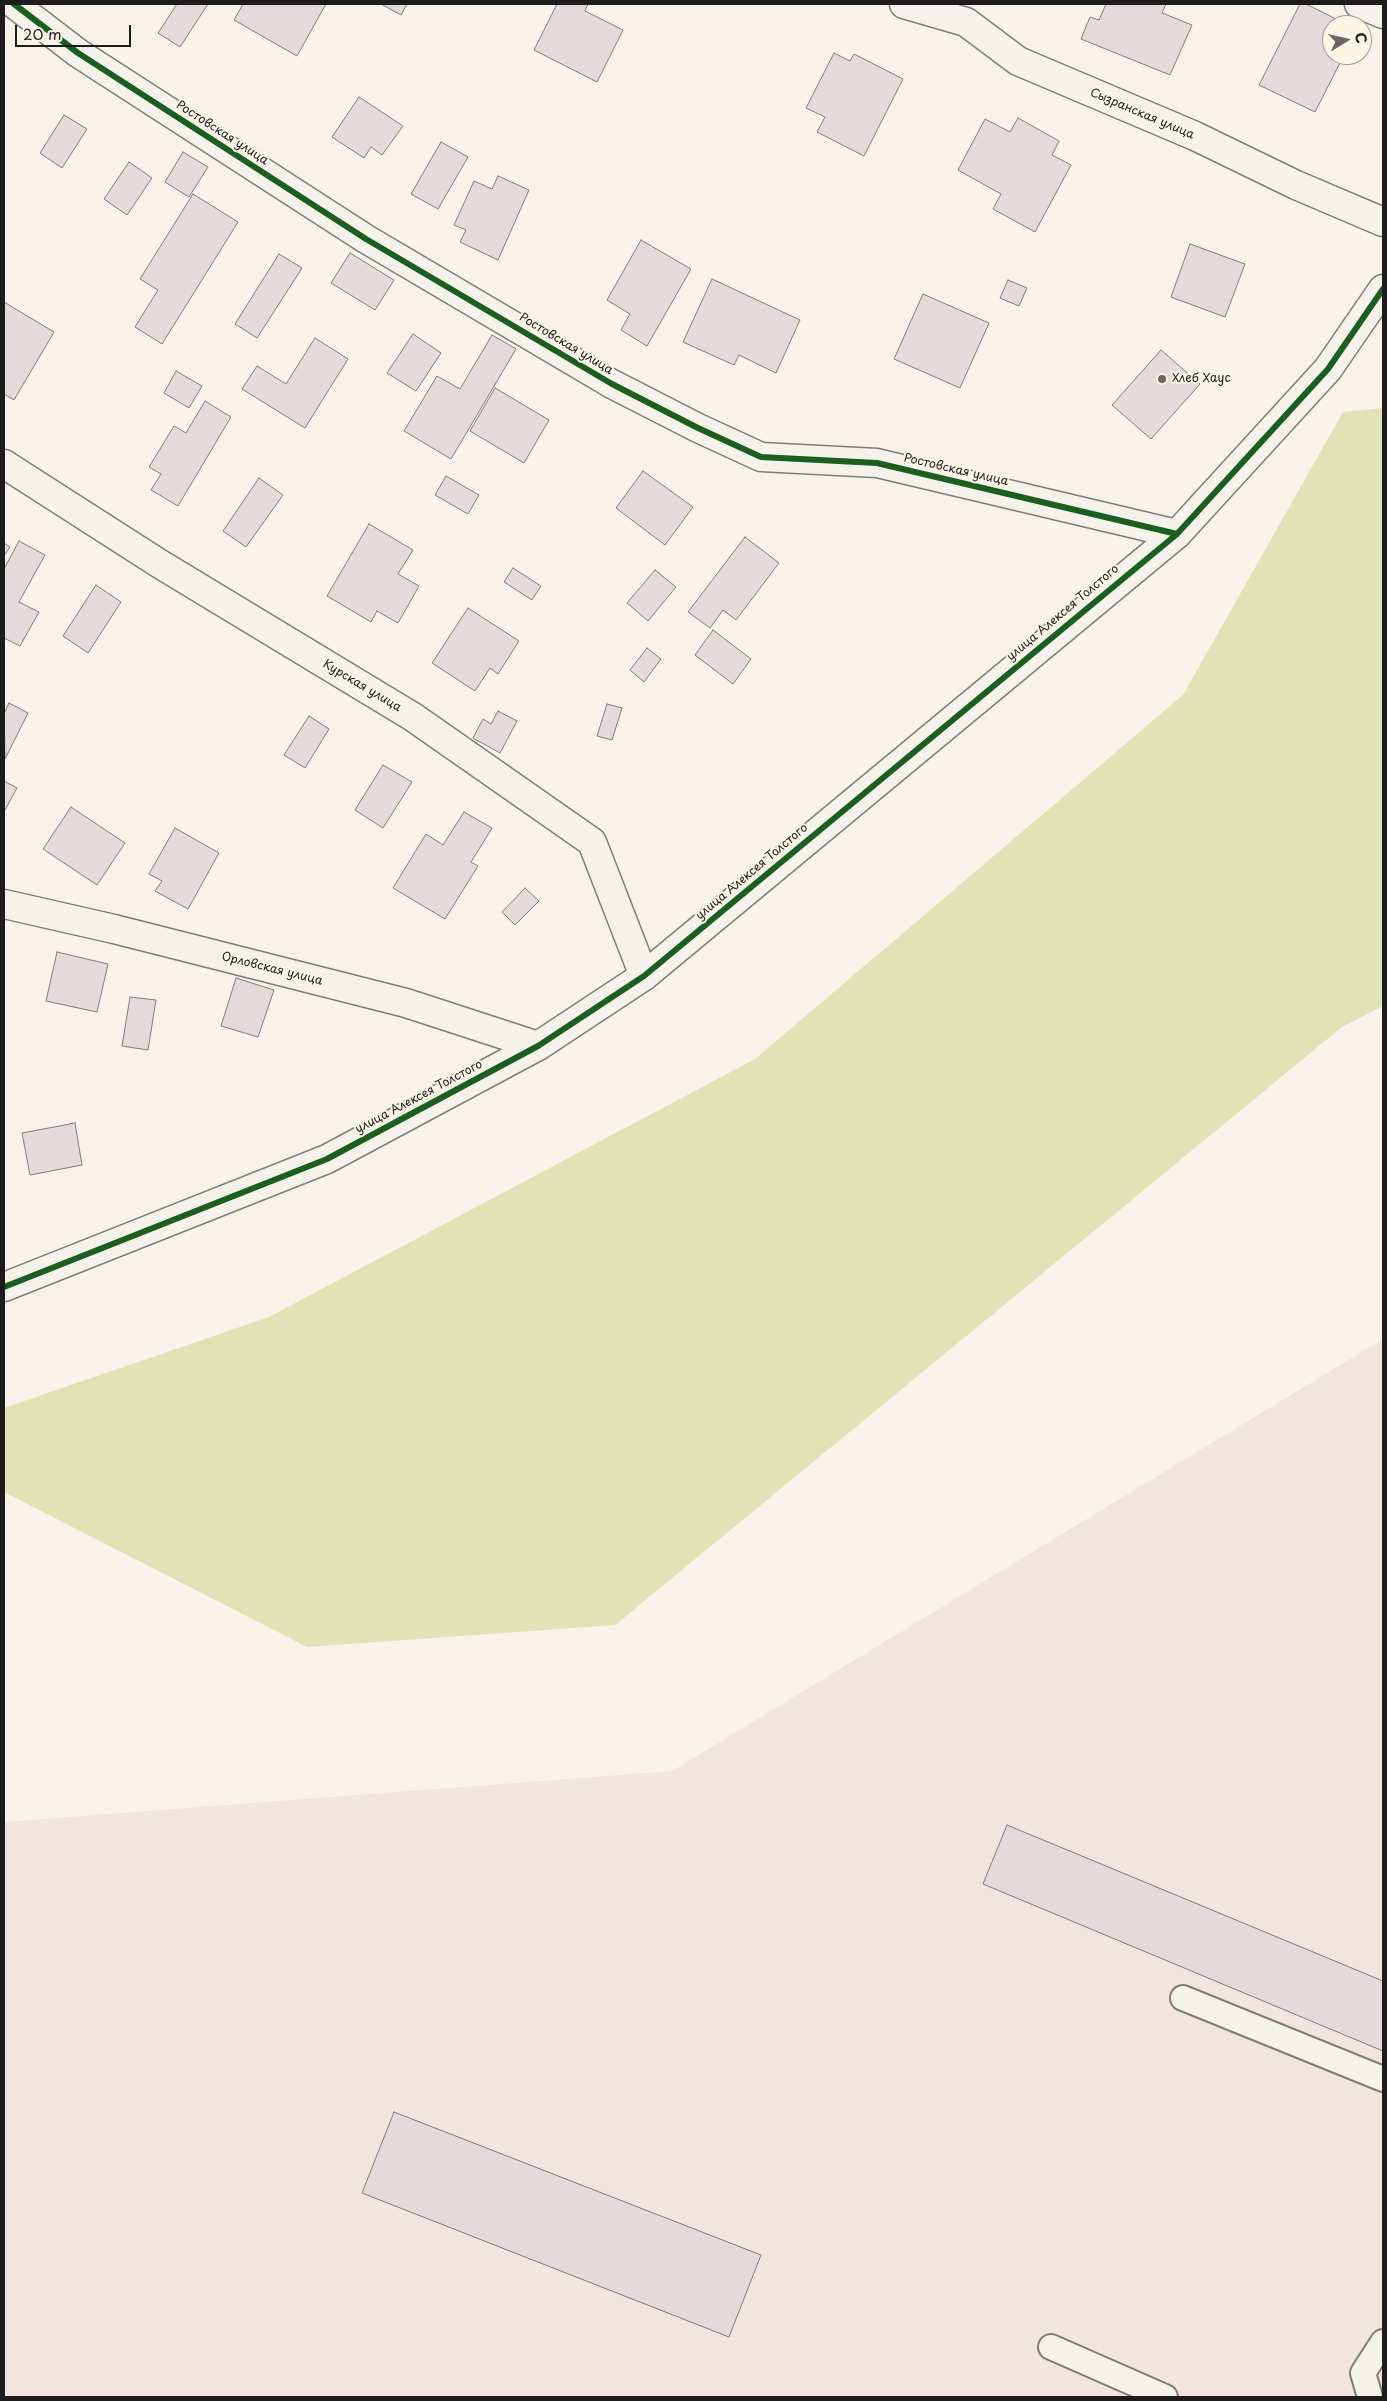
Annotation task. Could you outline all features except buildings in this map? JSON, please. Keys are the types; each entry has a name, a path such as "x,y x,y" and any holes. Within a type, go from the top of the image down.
{"street":[{"name":"Ростовская улица","path":"14,4 78,53 366,239 612,384 761,457 877,463 1177,534"},
{"name":"Сызранская улица","path":"904,4 966,22 1018,61 1196,136 1296,185 1383,222"},
{"path":"1360,4 1383,14"},
{"name":"улица Алексея Толстого","path":"4,1287 327,1159 538,1046 644,976 1177,534 1328,369 1383,289"},
{"name":"Курская улица","path":"4,464 160,564 413,717 592,842 644,976"},
{"name":"Орловская улица","path":"4,904 114,929 406,1003 538,1046"}],"lane":[{"path":"1183,1998 1383,2079"},
{"path":"1370,2397 1363,2373 1383,2342"},
{"path":"1052,2347 1164,2397"}],"shaded area":[{"path":"1383,1339 1383,2397 4,2397 4,1822 672,1771"}],"green space":[{"path":"1383,408 1383,1006 1342,1027 615,1625 307,1647 4,1492 4,1408 269,1317 755,1059 1183,695 1343,412"}],"cycle path":[{"path":"14,4 78,53 366,239 612,384 698,428 761,457 877,463 1177,534"},
{"path":"4,1287 327,1159 538,1046 644,976 1177,534 1328,369 1383,289"}],"place":[{"name":"Хлеб Хаус","path":"1162,379"}]}
